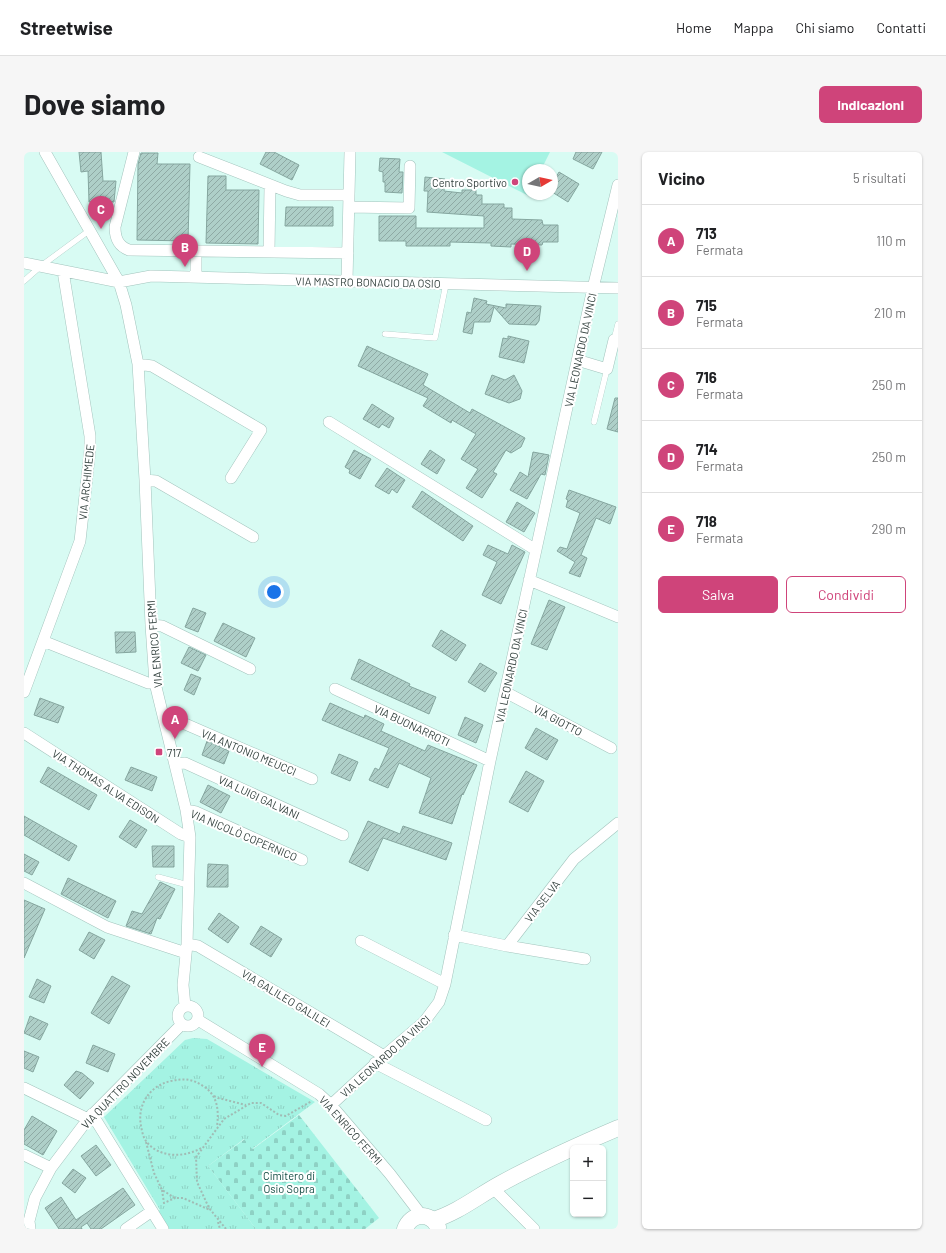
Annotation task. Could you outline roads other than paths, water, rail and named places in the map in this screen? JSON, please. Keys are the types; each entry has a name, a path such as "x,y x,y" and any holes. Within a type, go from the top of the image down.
{"street":[{"name":"VIA ENRICO FERMI","path":"45,152 119,282 126,304 138,364 145,480 150,625 155,683 186,810 190,837 187,948 183,985 186,1006"},
{"path":"134,152 115,227 115,235 122,247 129,250 348,253"},
{"path":"347,281 350,152"},
{"path":"199,157 270,186 300,195 349,194"},
{"path":"349,207 409,208 410,166"},
{"name":"VIA LEONARDO DA VINCI","path":"332,1105 432,1013 439,1002 445,984 490,761 529,580 593,288 618,185"},
{"path":"270,186 270,252"},
{"path":"196,251 196,277"},
{"path":"24,263 119,282"},
{"name":"VIA ARCHIMEDE","path":"24,692 80,541 90,450 90,436 63,271"},
{"name":"VIA MASTRO BONACIO DA OSIO","path":"119,282 151,276 618,288"},
{"path":"577,360 607,368 616,340"},
{"path":"138,364 152,366 261,430 231,478"},
{"path":"329,422 536,550"},
{"path":"145,480 156,481 253,536"},
{"path":"529,580 618,617"},
{"path":"150,625 162,626 250,670"},
{"path":"43,642 148,683 155,683"},
{"name":"VIA BUONARROTI","path":"335,689 490,761"},
{"name":"VIA GIOTTO","path":"505,692 611,748"},
{"name":"VIA ANTONIO MEUCCI","path":"164,719 176,720 312,778"},
{"name":"VIA THOMAS ALVA EDISON","path":"24,733 181,834 190,837"},
{"name":"VIA LUIGI GALVANI","path":"174,764 185,763 343,835"},
{"name":"VIA NICOLÒ COPERNICO","path":"186,810 196,812 302,860"},
{"name":"VIA SELVA","path":"507,946 574,859 618,824"},
{"name":"VIA GALILEO GALILEI","path":"24,883 107,927 187,948 198,946 384,1056"},
{"path":"454,935 507,946 585,959"},
{"path":"361,941 445,984"},
{"path":"186,1006 195,1008 198,1014 198,1020 190,1026 182,1024 178,1020 179,1011 186,1006"},
{"name":"VIA ENRICO FERMI","path":"198,1020 319,1094 332,1105 390,1174 425,1223"},
{"name":"VIA QUATTRO NOVEMBRE","path":"30,1229 29,1221 35,1198 51,1168 90,1117 182,1024"},
{"path":"376,1064 486,1120"},
{"path":"24,1088 90,1117 163,1229"},
{"path":"425,1223 449,1215 493,1188 560,1153 618,1128"},
{"path":"24,1155 51,1168"},
{"path":"493,1188 534,1229"},
{"path":"126,1229 152,1211"},
{"path":"24,1226 30,1229"}],"lane":[{"path":"24,282 41,266 90,230"},
{"path":"385,334 435,338 446,284"},
{"path":"616,340 618,324"},
{"path":"594,422 607,368"},
{"path":"158,877 188,885"}],"place":[{"name":"Centro Sportivo","path":"515,182"},
{"name":"716","path":"101,229"},
{"name":"715","path":"185,267"},
{"name":"714","path":"527,271"},
{"name":"713","path":"175,739"},
{"name":"717","path":"159,752"},
{"name":"718","path":"262,1067"}],"park label":[{"name":"Cimitero di Osio Sopra","path":"289,1181"}]}
